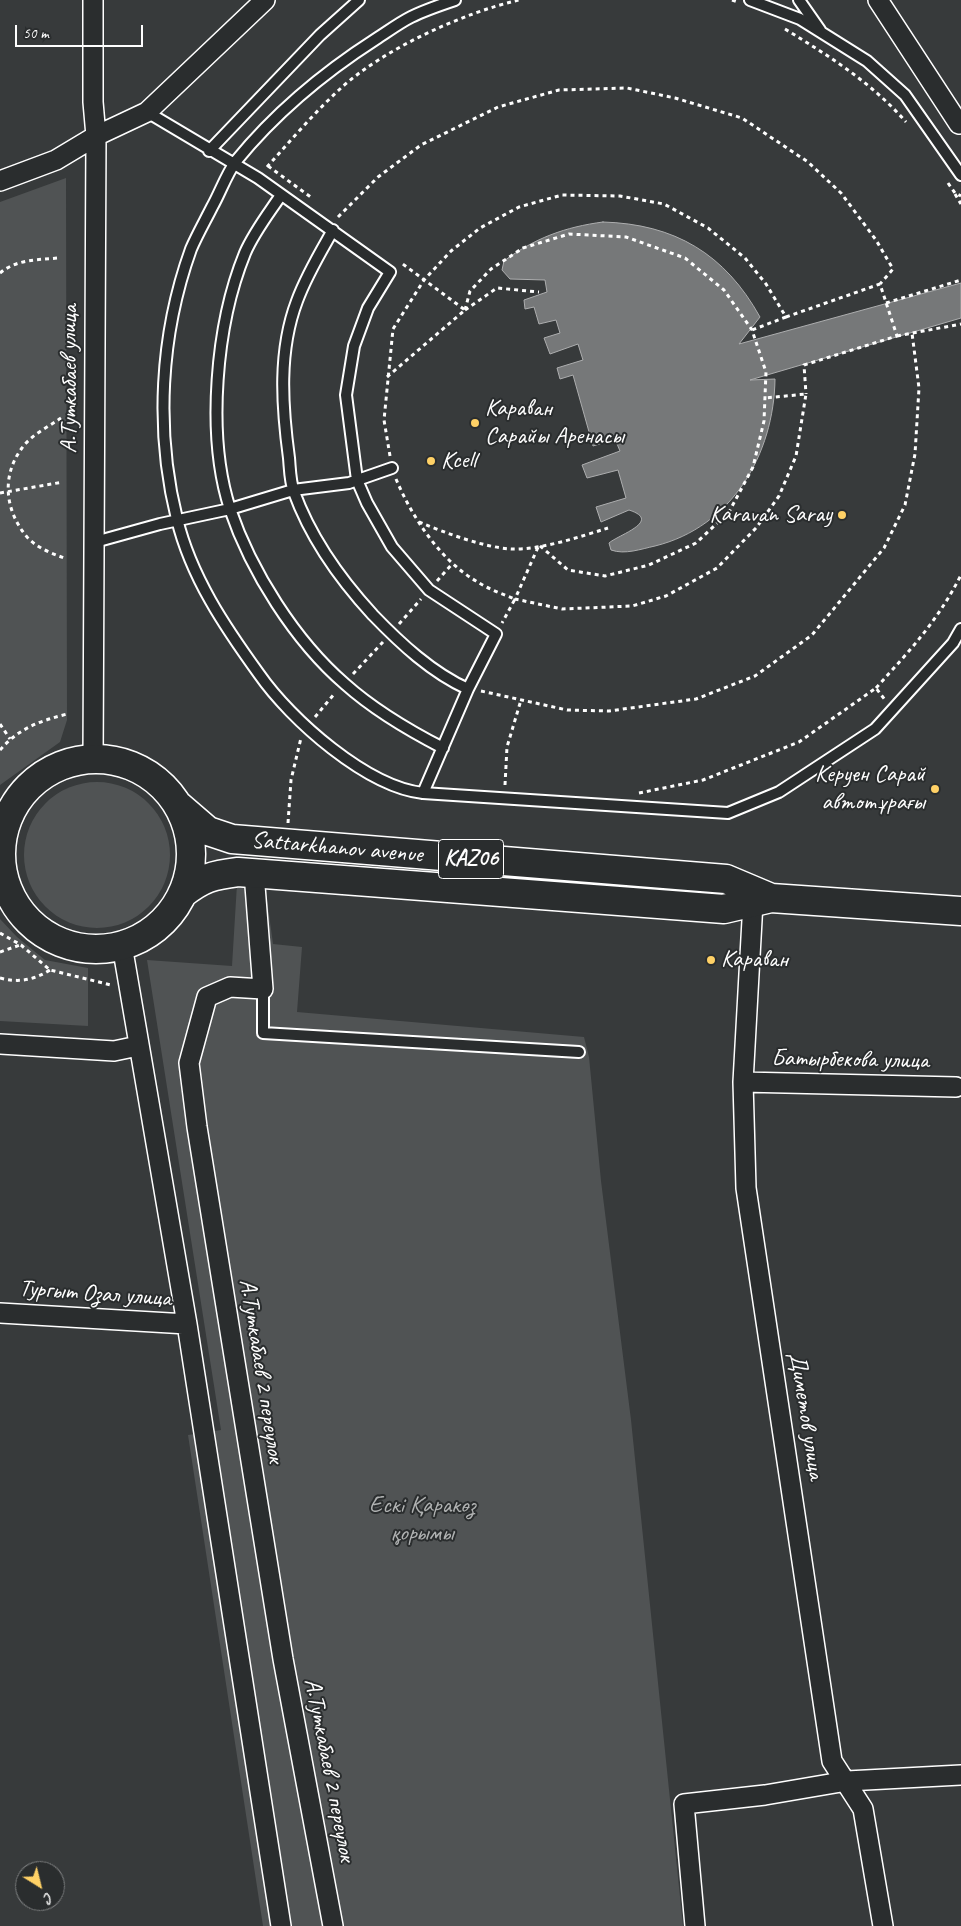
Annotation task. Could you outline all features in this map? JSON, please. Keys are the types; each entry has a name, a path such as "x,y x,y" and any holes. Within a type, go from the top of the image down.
{"main road":[{"name":"KАZ06","path":"93,759 122,762 142,771 160,783 179,806 187,826 191,847 188,879 182,894 164,921 144,936 122,945 90,949 66,944 44,933 31,923 12,898 1,866 3,834 8,807 48,772 62,765 93,759"},
{"name":"Sattarkhanov avenue","path":"179,806 208,831 232,839 726,879 762,900"},
{"name":"Sattarkhanov avenue","path":"182,894 198,881 215,875 238,872 724,909 762,900 961,911"}],"street":[{"name":"А.Туткабаев улица","path":"93,0 93,102 96,136 93,759"},
{"path":"0,181 56,160 96,136 147,112 265,0"},
{"path":"878,0 959,124 961,122"},
{"path":"254,873 263,990"},
{"name":"Диметов улица","path":"762,900 742,1082 746,1188 832,1761 863,1809 883,1926"},
{"path":"122,945 187,1324 281,1926"},
{"name":"А.Туткабаев 2 переулок","path":"263,990 230,987 207,997 189,1063 197,1127 247,1447 283,1659 333,1926"},
{"path":"0,1044 114,1051 138,1046"},
{"name":"Батырбекова улица","path":"742,1082 956,1087"},
{"name":"Тургыт Озал улица","path":"0,1313 187,1324"},
{"path":"695,1926 684,1804 765,1795 847,1782 961,1775"}],"lane":[{"path":"209,151 320,35 359,0"},
{"path":"454,0 411,16 338,64 287,104 235,164 192,247 172,311 164,385 164,446 177,520 193,566 220,621 266,685 288,710 325,743 357,766 404,791 728,813 779,792 875,729 953,643 961,629"},
{"path":"799,0 823,34"},
{"path":"745,2 800,19 867,61 905,95 961,175"},
{"path":"147,112 209,151 258,178 390,272 368,308 354,346 346,395 357,480 367,503 392,547 429,590 496,634 468,688 423,793"},
{"path":"282,195 246,252 235,285 217,372 219,448 230,508 266,586 309,647 344,684 377,710 442,748"},
{"path":"333,230 311,268 300,294 288,334 282,376 283,416 293,490 324,556 344,582 390,633 453,682 468,688"},
{"path":"95,542 293,490 357,480 392,468"},
{"path":"263,990 263,1033 579,1052"}],"path":[{"path":"258,178 340,88 374,63 444,25 493,6 520,0"},
{"path":"732,0 745,2"},
{"path":"781,26 838,62 889,103 908,124"},
{"path":"338,217 378,177 422,145 498,107 559,90 627,88 675,98 742,118 808,162 841,193 876,240 893,269 880,284 752,330"},
{"path":"945,178 961,204"},
{"path":"955,193 961,196"},
{"path":"786,317 766,284 745,258 708,228 664,204 620,196 562,195 519,207 480,228 451,251 424,280 393,329 384,420 392,468 408,506 453,563 476,581 515,600 562,609 602,609 632,606 666,596 717,568 756,528 778,496 796,456 806,394 804,366 897,336 961,324"},
{"path":"539,292 497,288 465,310 470,291 491,269 523,248 569,234 626,237 685,258 724,290 752,330 766,372 764,421 753,467 729,512 696,543 649,565 605,576 568,570 539,545"},
{"path":"0,272 9,265 19,262 58,258"},
{"path":"886,303 961,280"},
{"path":"880,284 897,336"},
{"path":"468,688 567,710 609,710 696,699 755,676 812,635 884,548 906,505 915,454 919,388 912,333"},
{"path":"765,398 806,394"},
{"path":"61,418 23,447 8,476 8,492 15,518 28,538 45,550 64,558"},
{"path":"0,493 62,482"},
{"path":"418,521 455,537 511,549 567,541 608,528"},
{"path":"496,634 515,600 539,545"},
{"path":"287,844 291,780 302,732 453,563"},
{"path":"630,792 703,780 759,760 799,742 876,688 926,633 946,604 961,575"},
{"path":"876,688 893,710"},
{"path":"513,786 504,785 507,747 521,700"},
{"path":"0,750 16,733 40,721 67,714"},
{"path":"0,724 10,739"},
{"path":"0,933 21,945 50,970 129,989"},
{"path":"0,952 21,945"},
{"path":"0,978 12,981 36,979 50,970"}],"green space":[{"path":"66,178 67,720 60,742 0,785 0,202"},
{"path":"97,782 125,788 149,803 164,827 170,855 164,883 149,907 125,922 97,928 69,922 45,907 30,883 24,855 30,827 45,803 69,788"},
{"name":"Ескі Қаракөз қорымы","path":"237,884 265,885 273,944 302,947 297,1012 584,1037 589,1057 601,1181 631,1420 683,1926 263,1926 188,1435 221,1430 147,960 232,966"},
{"path":"0,919 17,937 45,960 88,968 88,1026 0,1021"}],"shaded area":[{"path":"603,222 629,224 675,236 714,260 731,276 760,317 739,344 961,283 961,318 750,380 775,379 773,407 767,434 757,460 744,484 727,505 706,522 682,536 655,546 633,551 611,550 609,543 635,528 641,519 638,514 629,510 601,522 596,507 626,498 618,470 587,478 582,465 620,451 615,439 593,446 573,375 560,379 557,368 583,360 578,344 550,354 544,338 560,333 556,320 539,324 534,307 525,309 524,300 547,292 545,280 510,279 502,270 504,261 539,240 563,230"}],"place":[{"name":"Караван Сарайы Аренасы","path":"475,423"},
{"name":"Kcell","path":"431,461"},
{"name":"Karavan Saray","path":"842,515"},
{"name":"Керуен Сарай автотұрағы","path":"935,789"},
{"name":"Караван","path":"711,960"}]}
